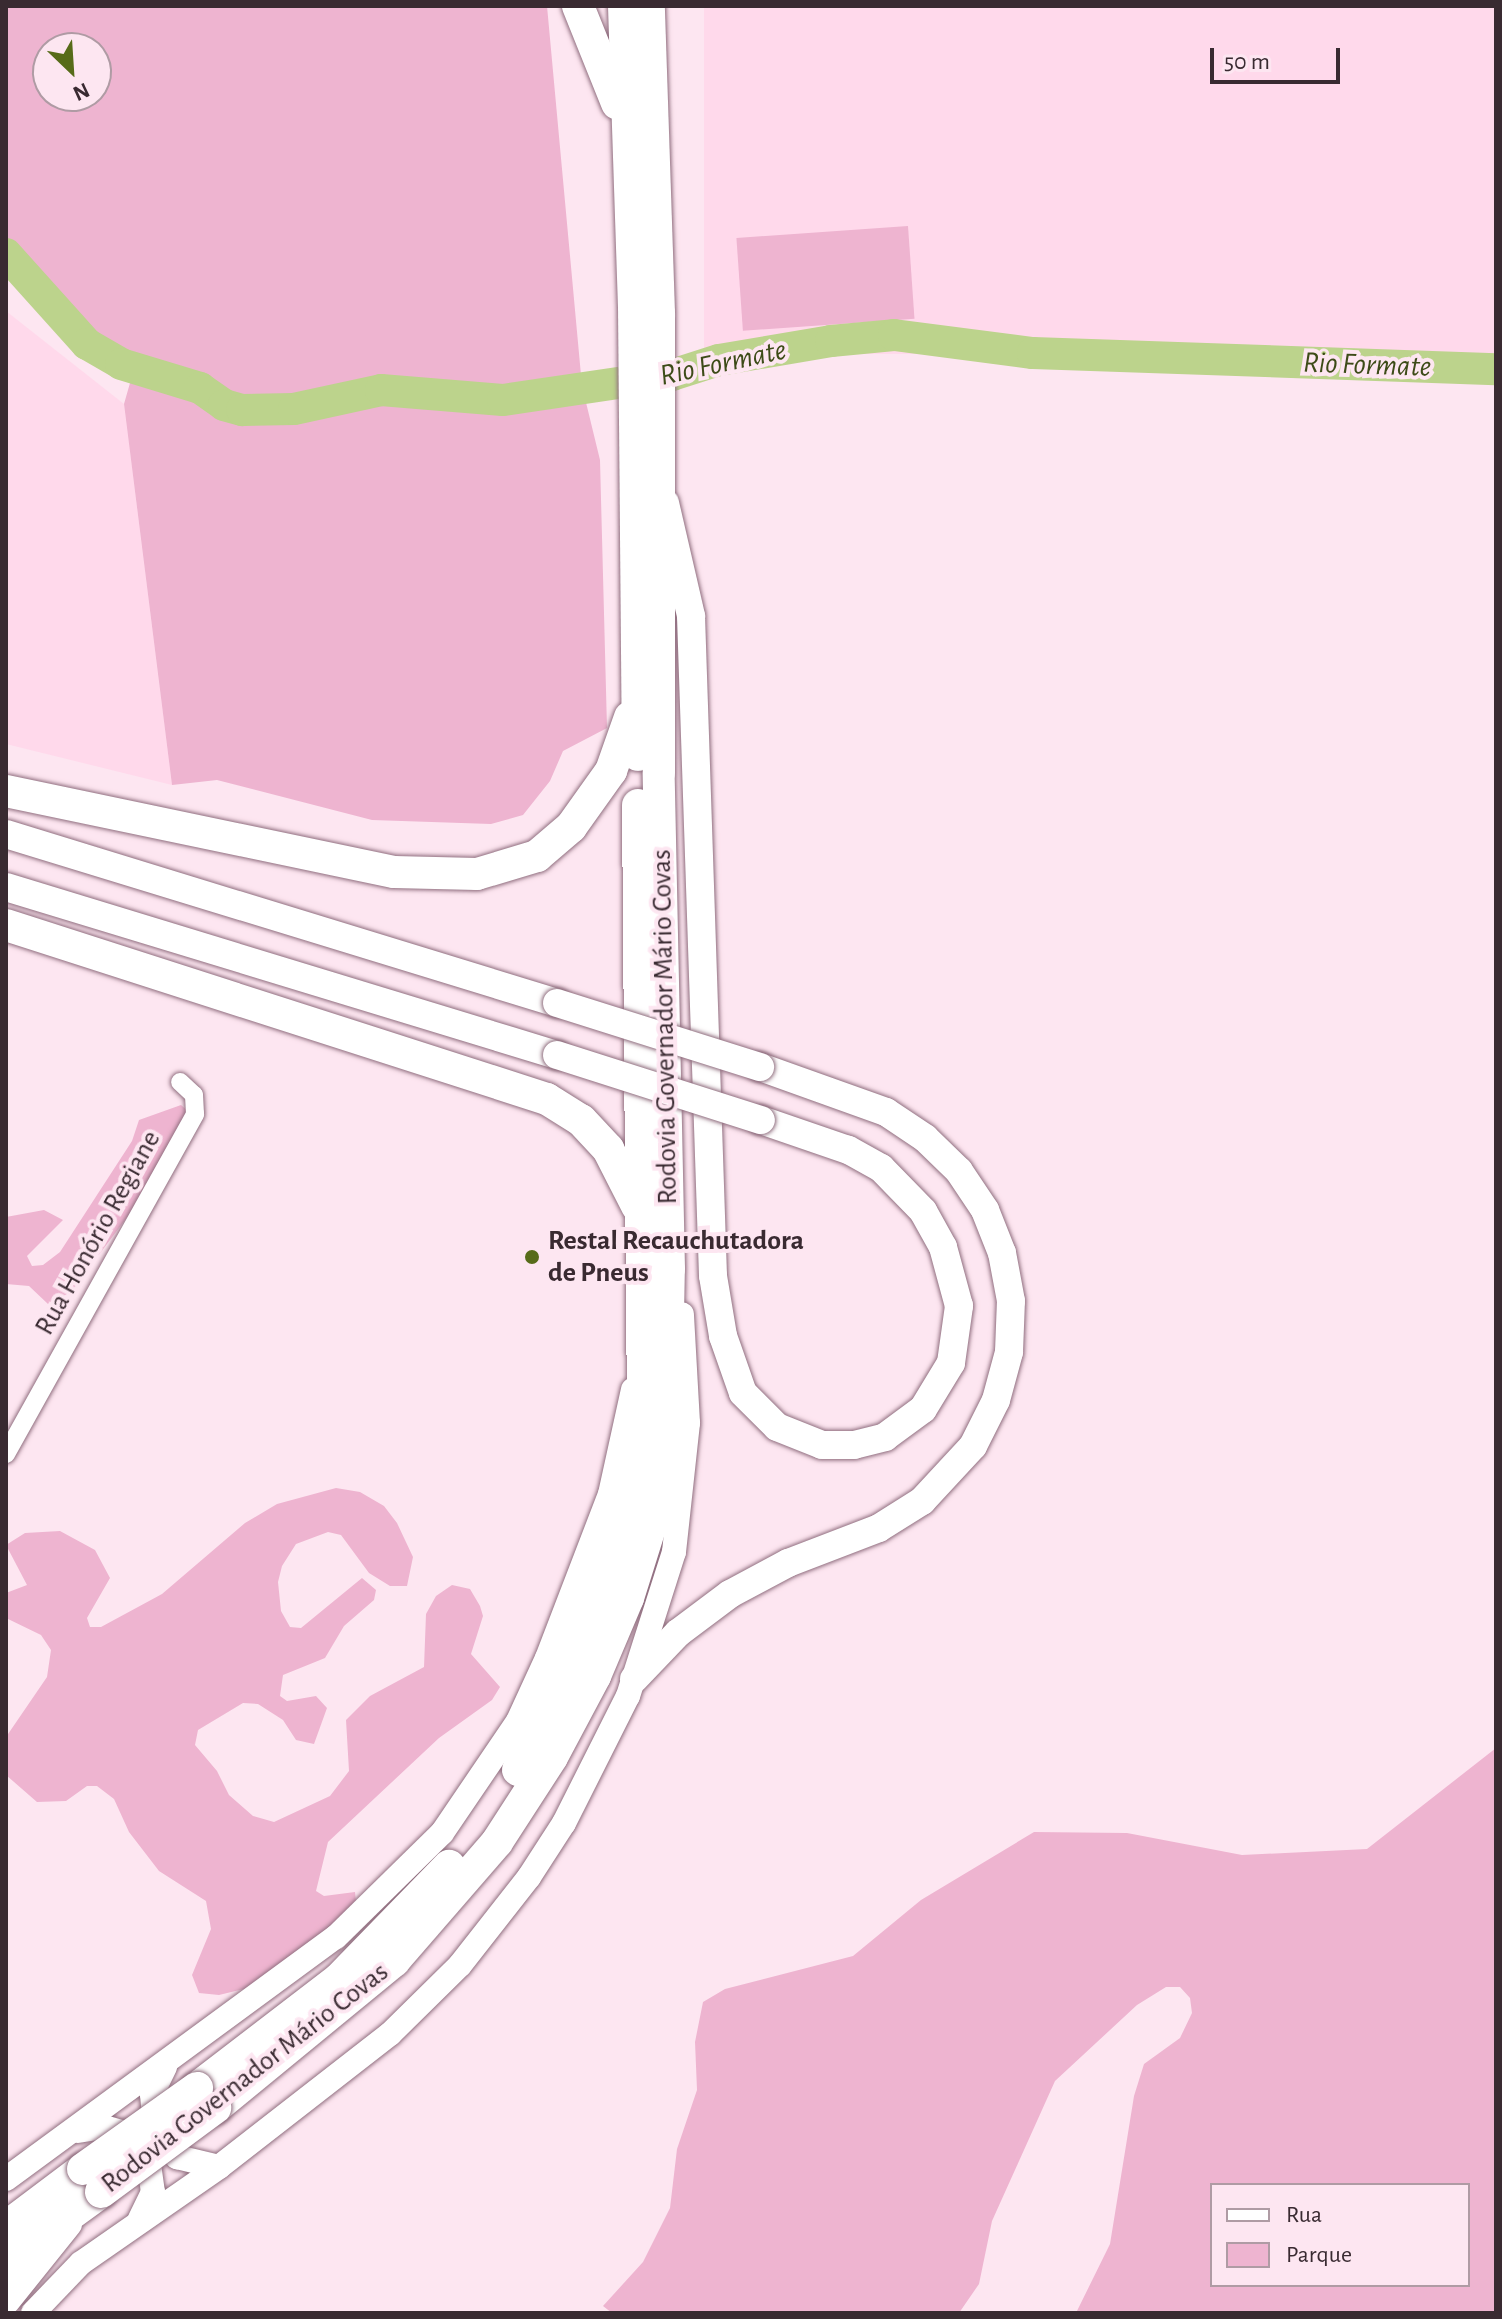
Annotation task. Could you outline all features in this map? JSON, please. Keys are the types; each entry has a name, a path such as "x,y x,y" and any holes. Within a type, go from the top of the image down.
{"highway":[{"path":"578,6 607,68 629,140"},
{"name":"Rodovia Governador Mário Covas","path":"624,6 629,140 646,310"},
{"name":"Rodovia Governador Mário Covas","path":"206,2098 378,1944 485,1822 533,1747 569,1672 628,1510 643,1415 646,1328 636,674 646,444 649,6"},
{"name":"Rodovia Governador Mário Covas","path":"6,2261 88,2190 206,2098 356,1995 436,1918 497,1842 552,1757 628,1598 655,1512 666,1419 669,1269 659,773 659,486 646,444"},
{"path":"6,791 394,872 477,874 537,856 585,810 621,748 636,674"},
{"path":"6,925 547,1099 581,1120 619,1165 636,1202 644,1241"},
{"name":"Rodovia Governador Mário Covas","path":"6,2227 88,2190"}],"main road":[{"path":"6,887 557,1055 761,1120 848,1150 881,1168 923,1211 943,1247 959,1306 951,1363 923,1409 885,1437 854,1445 822,1445 777,1427 743,1393 723,1336 713,1276 691,616 659,486"},
{"path":"6,834 760,1067 886,1112 925,1138 959,1171 985,1210 1007,1276 1011,1326 1004,1376 973,1446 922,1501 879,1528 788,1563 730,1594 678,1633 634,1679"},
{"path":"33,2313 81,2263 219,2167 390,2034 460,1965 564,1823 634,1679 659,1607 681,1513 688,1423 682,1314 669,1269"},
{"path":"8,2173 69,2135 336,1937 399,1881 473,1794 518,1721 584,1570 610,1494 646,1328"},
{"path":"168,2063 152,2094 155,2129 177,2157 219,2167"},
{"path":"69,2135 104,2127 122,2132 142,2150 153,2174 153,2192 136,2224"},
{"path":"6,2301 88,2190"}],"street":[{"name":"Rua Honório Regiane","path":"6,1454 189,1126 194,1095 180,1082"}],"shaded area":[{"path":"704,6 1496,6 1496,354 704,354"},
{"path":"6,311 124,404 172,785 6,744"}],"green space":[{"path":"6,6 547,6 582,386 600,460 607,728 563,751 550,781 523,815 491,824 372,820 217,780 172,785 124,404 134,369 87,344 6,253"},
{"path":"908,226 914,319 743,331 736,238"},
{"path":"181,1105 190,1113 137,1204 71,1292 48,1304 29,1286 6,1284 6,1217 44,1210 63,1220 27,1256 32,1266 43,1265 60,1252 132,1141 139,1120"},
{"path":"336,1488 360,1492 384,1506 397,1523 413,1557 407,1586 390,1586 369,1573 341,1535 328,1532 296,1544 282,1566 278,1582 281,1611 290,1627 301,1628 362,1578 376,1590 374,1600 344,1626 325,1658 283,1675 280,1696 287,1701 316,1696 327,1708 314,1744 296,1740 283,1720 258,1704 243,1703 198,1730 195,1745 217,1771 229,1795 253,1816 274,1822 330,1796 349,1771 346,1720 370,1696 424,1667 426,1614 436,1596 452,1585 470,1589 480,1606 483,1616 471,1654 500,1687 492,1700 439,1738 328,1842 316,1891 324,1896 355,1892 356,1902 343,1918 252,1987 219,1995 199,1993 192,1975 211,1929 206,1901 159,1871 129,1832 114,1799 97,1786 87,1786 66,1801 37,1802 6,1775 6,1737 47,1677 51,1650 41,1635 6,1618 6,1593 27,1585 6,1545 25,1533 60,1531 95,1550 110,1578 87,1618 90,1627 101,1627 162,1594 245,1523 277,1504"},
{"path":"1496,1748 1496,2313 1076,2313 1110,2244 1134,2096 1144,2064 1180,2038 1192,2013 1190,1998 1180,1987 1166,1987 1137,2005 1055,2081 992,2221 979,2284 959,2313 612,2313 603,2306 643,2262 670,2208 677,2149 697,2090 695,2042 703,2002 725,1989 853,1956 921,1900 1034,1832 1127,1833 1242,1855 1367,1849"}],"waterway":[{"name":"Rio Formate","path":"6,254 87,344 121,364 200,388 224,405 242,410 294,409 381,390 503,400 672,375 719,360 831,341 894,335 1033,353 1496,369"}],"place":[{"name":"Restal Recauchutadora de Pneus","path":"532,1257"}]}
